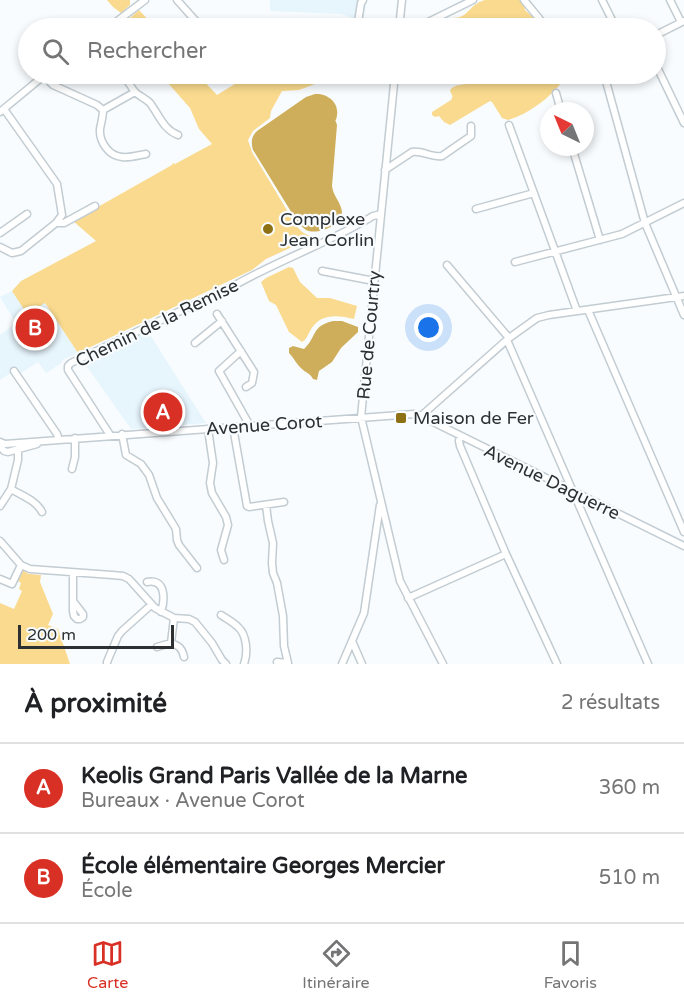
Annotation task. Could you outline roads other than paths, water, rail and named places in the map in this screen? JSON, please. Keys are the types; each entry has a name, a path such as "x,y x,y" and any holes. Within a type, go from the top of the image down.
{"street":[{"path":"120,18 143,0"},
{"path":"177,0 193,18"},
{"path":"359,18 363,0"},
{"path":"400,18 402,0"},
{"path":"436,18 472,0"},
{"path":"524,0 539,18"},
{"path":"602,0 611,18"},
{"path":"666,30 683,22 670,0"},
{"path":"0,248 12,253 21,251 56,224 62,215 57,184 2,110 36,84"},
{"path":"52,84 103,110"},
{"path":"130,84 135,92 149,102 165,127 178,135"},
{"name":"Rue de Courtry","path":"394,84 361,417 381,502 381,522 396,570 443,664"},
{"path":"607,84 645,223 684,315"},
{"path":"665,84 684,123"},
{"path":"103,110 135,92"},
{"path":"556,93 558,102"},
{"path":"103,110 100,135 108,150 122,157 146,154"},
{"path":"509,125 577,311"},
{"path":"385,170 412,152 442,156 471,136 471,126"},
{"path":"575,156 600,240"},
{"path":"476,209 534,193"},
{"path":"515,262 622,234 684,203"},
{"path":"56,224 64,223 95,206"},
{"path":"0,233 27,214"},
{"name":"Chemin de la Remise","path":"110,435 68,370 71,363 381,214"},
{"path":"447,265 508,339 648,664"},
{"path":"322,271 374,281"},
{"path":"421,416 508,339 537,318 684,296"},
{"path":"588,310 684,532"},
{"path":"217,314 254,372 252,383 246,387"},
{"path":"195,343 222,321"},
{"path":"241,351 219,371 250,426"},
{"path":"14,371 59,440"},
{"name":"Avenue Corot","path":"3,448 18,449 59,440 122,434 410,414 421,416"},
{"name":"Avenue Daguerre","path":"421,416 684,546"},
{"path":"233,427 247,506 284,502"},
{"path":"208,429 213,463 210,483 212,493 228,525 221,550 224,560"},
{"path":"122,434 126,455 141,464 148,475 157,498 176,529 179,545 197,568"},
{"path":"460,436 460,446 556,664"},
{"path":"72,469 75,438"},
{"name":"Avenue Corot","path":"3,448 21,445 25,442 59,440"},
{"path":"3,448 16,468"},
{"path":"0,506 11,489 18,449"},
{"path":"11,489 38,504 42,512"},
{"path":"266,505 267,521 273,543 273,573 278,583 283,616 284,646 288,663 277,662"},
{"path":"342,664 364,613 381,522"},
{"path":"0,541 21,565 30,569 123,576 129,579 151,605 161,612 174,618 189,619 195,622 226,664"},
{"path":"408,598 506,554"},
{"path":"0,579 12,584 21,565"},
{"path":"73,573 74,601"},
{"path":"147,582 158,582 162,587 164,604 161,612"},
{"path":"107,664 122,630 151,605"},
{"path":"221,615 242,632 247,656 244,664"},
{"path":"171,642 174,618"},
{"path":"352,641 362,664"},
{"path":"158,647 171,642 180,646 184,657"}],"place":[{"name":"Complexe Jean Corlin","path":"268,229"},
{"name":"École élémentaire Georges Mercier","path":"35,328"},
{"name":"Keolis Grand Paris Vallée de la Marne","path":"163,412"},
{"name":"Maison de Fer","path":"401,418"}]}
